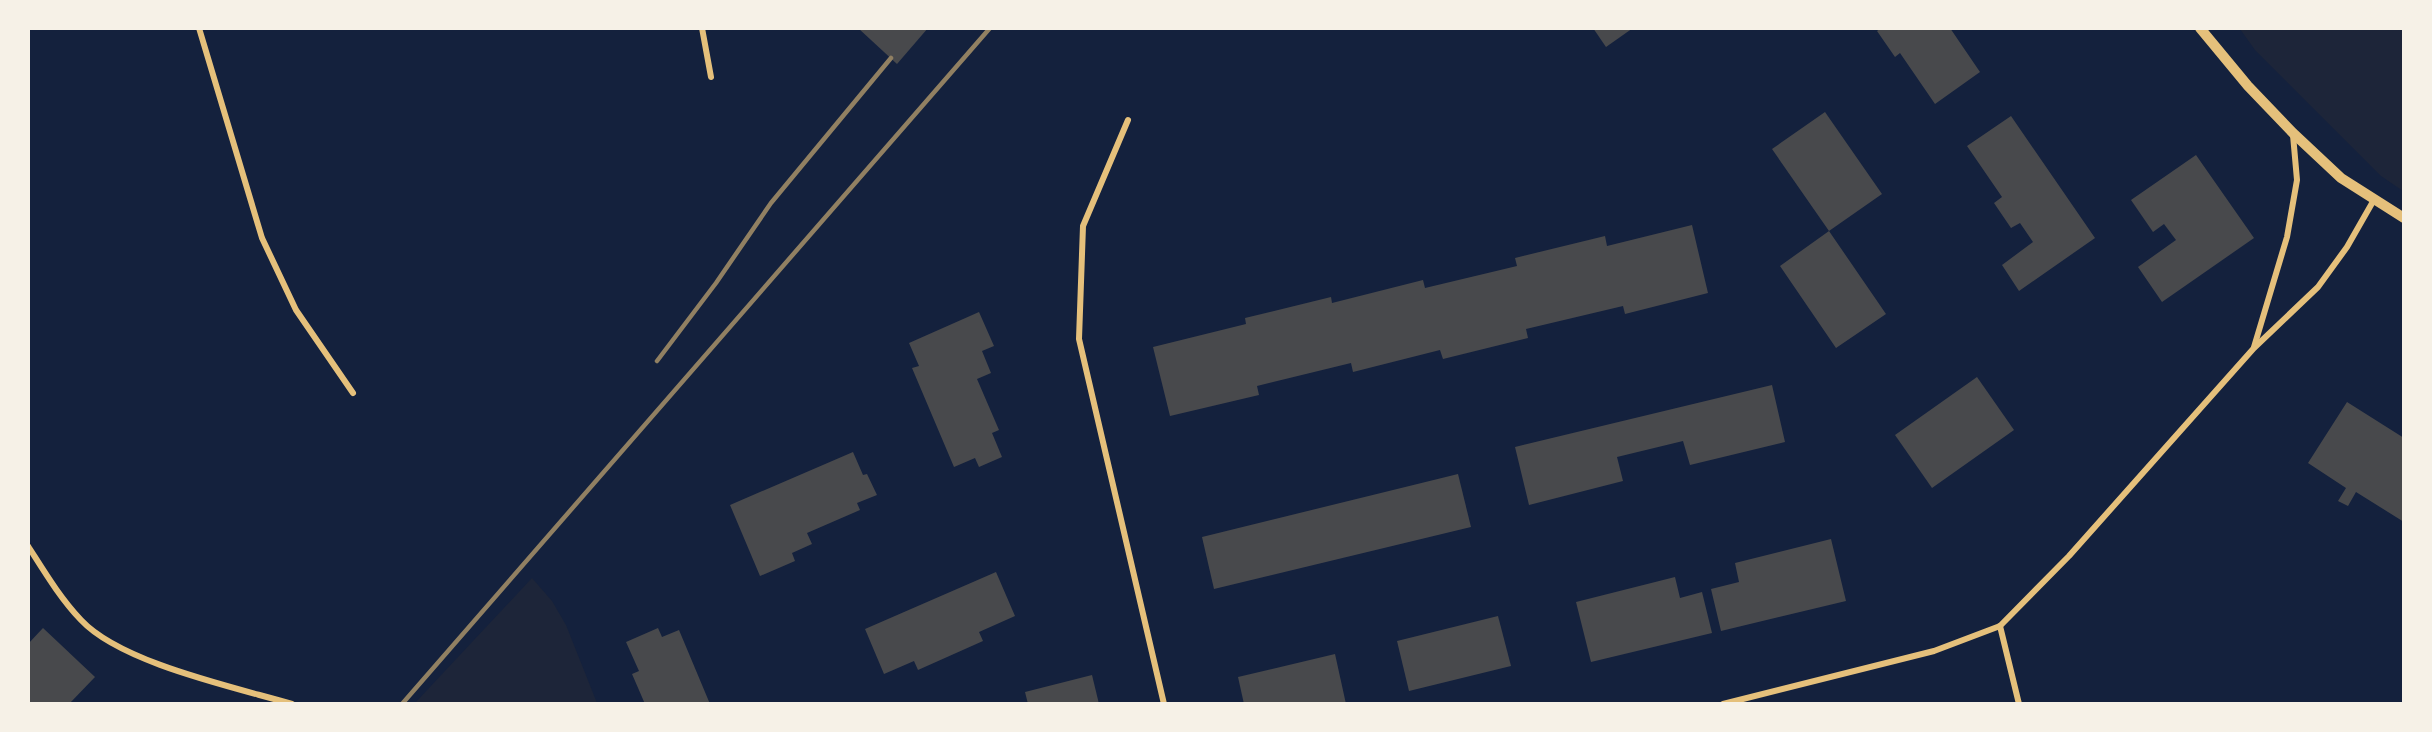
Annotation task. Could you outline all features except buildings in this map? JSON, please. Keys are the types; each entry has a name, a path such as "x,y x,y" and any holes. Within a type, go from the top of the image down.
{"street":[{"path":"199,28 262,238 296,310 353,393"},
{"path":"702,28 711,77"},
{"path":"2200,28 2248,86 2341,178 2403,218"},
{"path":"1128,120 1083,226 1079,339 1164,704"},
{"path":"2254,348 2287,237 2297,180 2293,132"},
{"path":"1723,704 1934,651 2000,626 2069,556 2254,348 2318,287 2346,247 2375,198"},
{"path":"28,546 47,576 82,621 116,646 154,662 292,704"},
{"path":"2000,626 2019,704"}],"shaded area":[{"path":"2240,29 2403,29 2403,191 2381,176 2255,50"},
{"path":"532,578 552,601 566,625 597,703 415,703"}],"railway":[{"path":"402,704 990,28"},
{"path":"657,361 716,283 771,203 891,58"}]}
